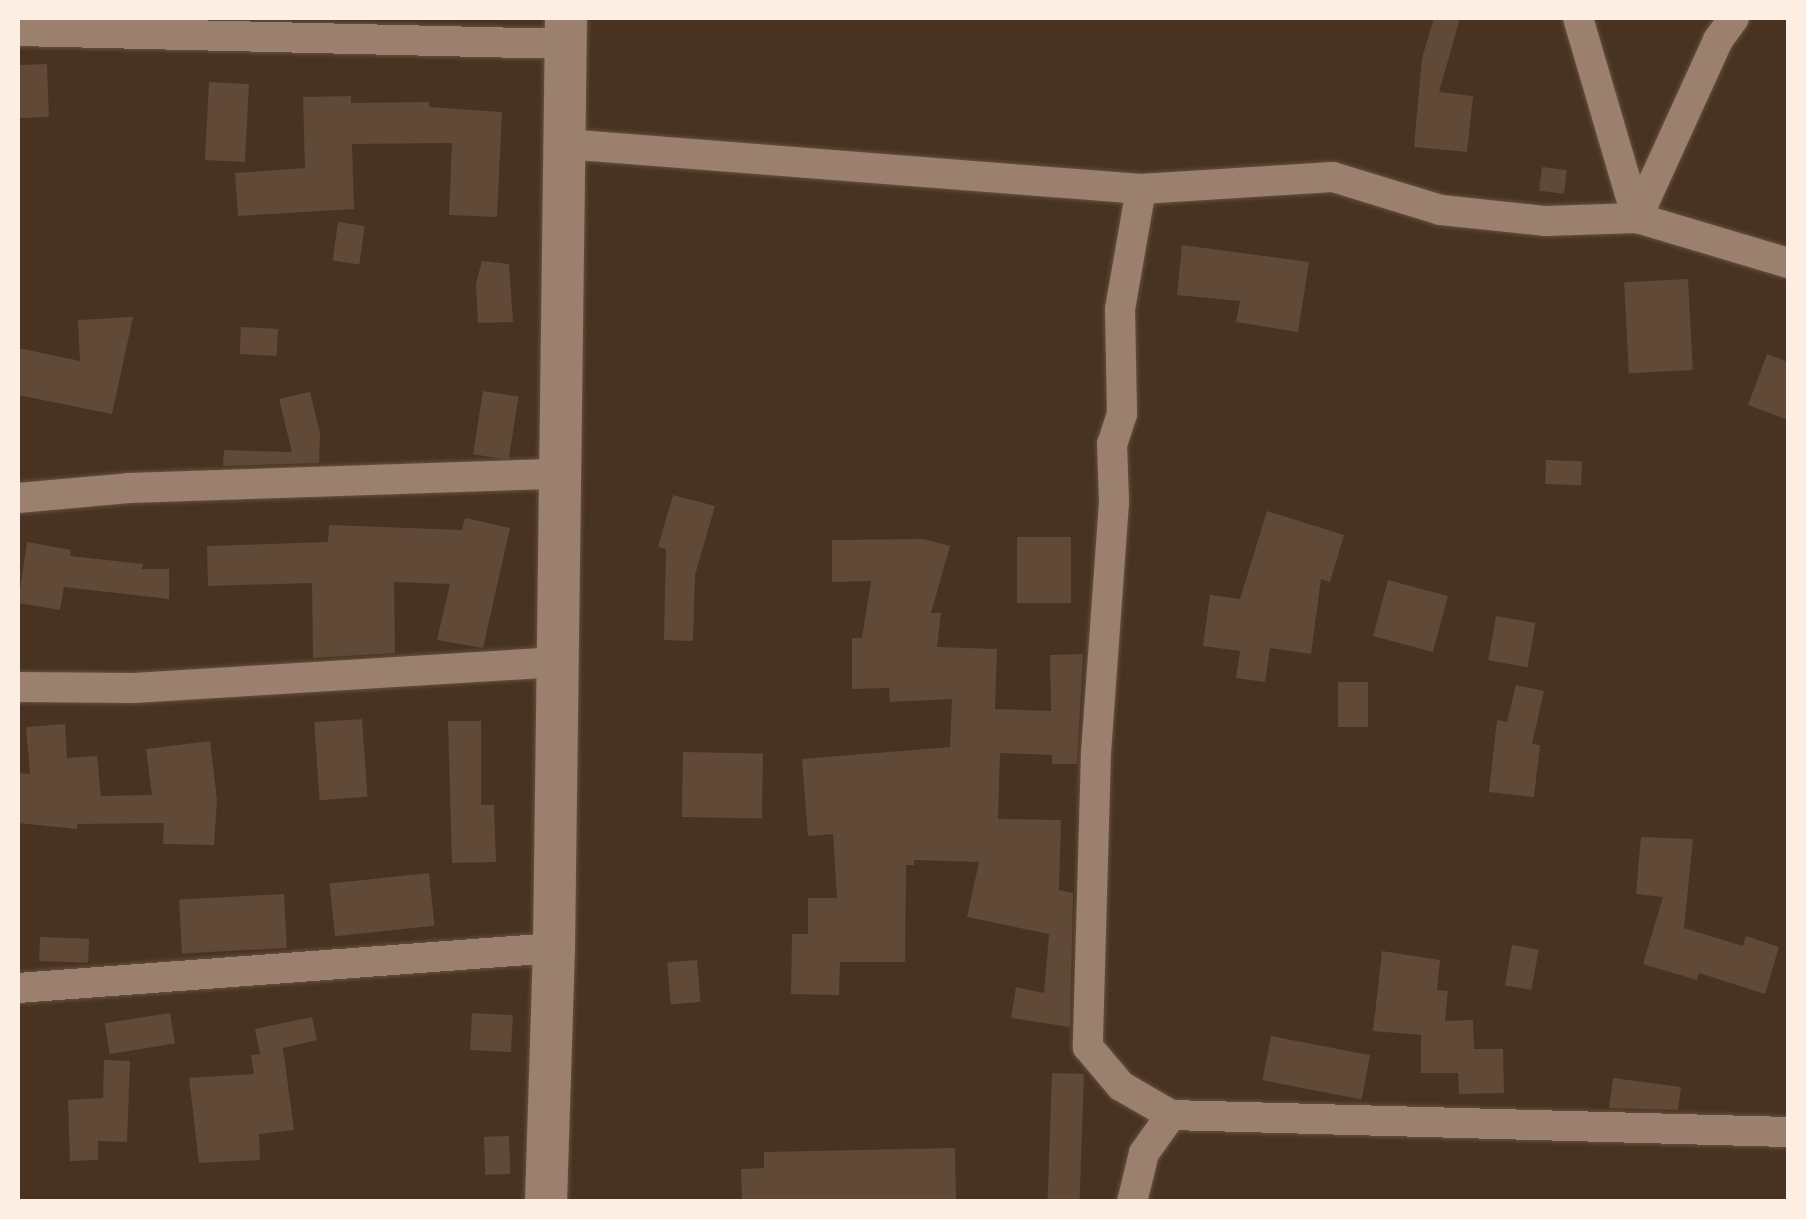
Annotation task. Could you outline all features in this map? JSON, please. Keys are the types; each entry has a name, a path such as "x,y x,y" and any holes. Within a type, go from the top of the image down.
{"main road":[{"path":"546,1202 554,948 565,31"}],"street":[{"path":"1578,18 1636,218"},
{"path":"1636,218 1718,40 1734,18"},
{"path":"18,31 565,31"},
{"path":"564,144 1141,189 1333,177 1441,210 1546,222 1636,218 1788,263"},
{"path":"1141,189 1120,310 1122,414 1112,444 1114,502 1096,752 1088,1046 1121,1086 1170,1115 1788,1132"},
{"path":"18,498 128,488 560,474"},
{"path":"18,687 134,688 558,662"},
{"path":"18,988 554,948"},
{"path":"1132,1202 1144,1152 1170,1115"}],"building":[{"path":"1434,18 1460,18 1439,92 1473,96 1467,152 1414,147 1422,58"},
{"path":"47,64 49,117 20,118 18,65"},
{"path":"209,82 249,84 245,162 205,160"},
{"path":"351,96 351,103 429,102 429,107 502,112 497,217 449,215 452,143 352,144 354,209 238,216 235,173 305,168 303,97"},
{"path":"1542,167 1567,170 1564,194 1539,191"},
{"path":"338,222 365,226 359,264 333,261"},
{"path":"1182,245 1309,262 1298,332 1236,322 1240,301 1177,295"},
{"path":"482,261 509,264 513,322 478,323 476,284"},
{"path":"1688,279 1693,370 1629,373 1624,282"},
{"path":"133,317 112,414 18,395 18,348 80,361 78,320"},
{"path":"241,327 278,329 277,356 240,354"},
{"path":"1767,354 1788,362 1788,420 1748,405"},
{"path":"483,391 519,397 509,460 473,454"},
{"path":"310,392 320,433 319,463 223,466 224,450 292,452 279,399"},
{"path":"1546,460 1582,461 1581,485 1545,484"},
{"path":"673,495 715,506 695,575 693,641 664,640 666,549 658,547"},
{"path":"1267,511 1344,535 1330,582 1321,579 1311,654 1270,648 1265,682 1236,678 1240,651 1203,646 1210,595 1240,599"},
{"path":"465,518 510,528 483,648 437,640 450,584 394,582 395,653 313,658 312,583 208,586 207,546 328,542 329,525 462,530"},
{"path":"1017,537 1071,537 1071,603 1017,603"},
{"path":"923,539 950,546 931,613 941,613 937,647 997,649 995,709 1051,711 1050,655 1083,654 1077,764 1052,764 1052,755 1000,753 998,819 1061,820 1059,890 1073,893 1070,1027 1011,1018 1016,987 1044,993 1049,934 967,917 979,862 914,860 914,865 906,865 905,962 840,962 839,995 791,994 792,934 808,934 808,898 837,898 833,834 808,836 802,759 950,747 952,699 890,702 889,688 852,689 852,638 862,638 871,581 832,582 832,540"},
{"path":"27,542 71,550 70,556 143,564 142,569 169,569 169,599 64,587 60,610 18,603"},
{"path":"1388,580 1448,596 1433,652 1373,636"},
{"path":"1496,616 1535,623 1528,667 1488,660"},
{"path":"1338,682 1368,682 1368,727 1338,727"},
{"path":"1516,685 1544,691 1532,744 1540,745 1534,797 1489,792 1497,720 1507,722"},
{"path":"362,719 367,797 320,800 314,722"},
{"path":"448,721 481,721 481,805 494,805 496,862 452,863"},
{"path":"65,724 67,758 97,756 101,796 152,795 146,749 210,741 217,800 214,845 163,844 164,823 77,824 77,829 18,823 18,773 30,774 26,727"},
{"path":"683,752 763,753 762,818 682,817"},
{"path":"1641,837 1693,839 1684,928 1743,946 1746,936 1779,947 1765,994 1699,973 1697,980 1643,964 1663,897 1636,894"},
{"path":"429,873 435,926 335,936 330,883"},
{"path":"284,894 287,948 182,953 179,899"},
{"path":"40,937 89,939 88,963 39,961"},
{"path":"1512,945 1539,950 1531,990 1505,985"},
{"path":"1382,951 1440,960 1437,990 1448,991 1445,1021 1473,1020 1474,1049 1503,1049 1504,1093 1459,1094 1458,1073 1421,1073 1421,1035 1373,1031"},
{"path":"697,960 701,1002 671,1004 667,963"},
{"path":"170,1013 175,1044 110,1054 105,1023"},
{"path":"472,1013 513,1015 511,1052 470,1050"},
{"path":"312,1017 317,1040 283,1048 294,1130 259,1134 260,1160 199,1163 189,1078 254,1074 251,1055 260,1054 255,1029"},
{"path":"1271,1036 1370,1055 1362,1099 1262,1080"},
{"path":"104,1060 130,1061 127,1142 98,1141 98,1160 70,1161 68,1100 103,1098"},
{"path":"1052,1073 1084,1074 1080,1202 1047,1202"},
{"path":"1613,1078 1681,1087 1678,1110 1609,1108"},
{"path":"509,1136 510,1174 485,1175 484,1137"},
{"path":"955,1148 956,1202 742,1202 741,1169 764,1168 764,1152"}]}
